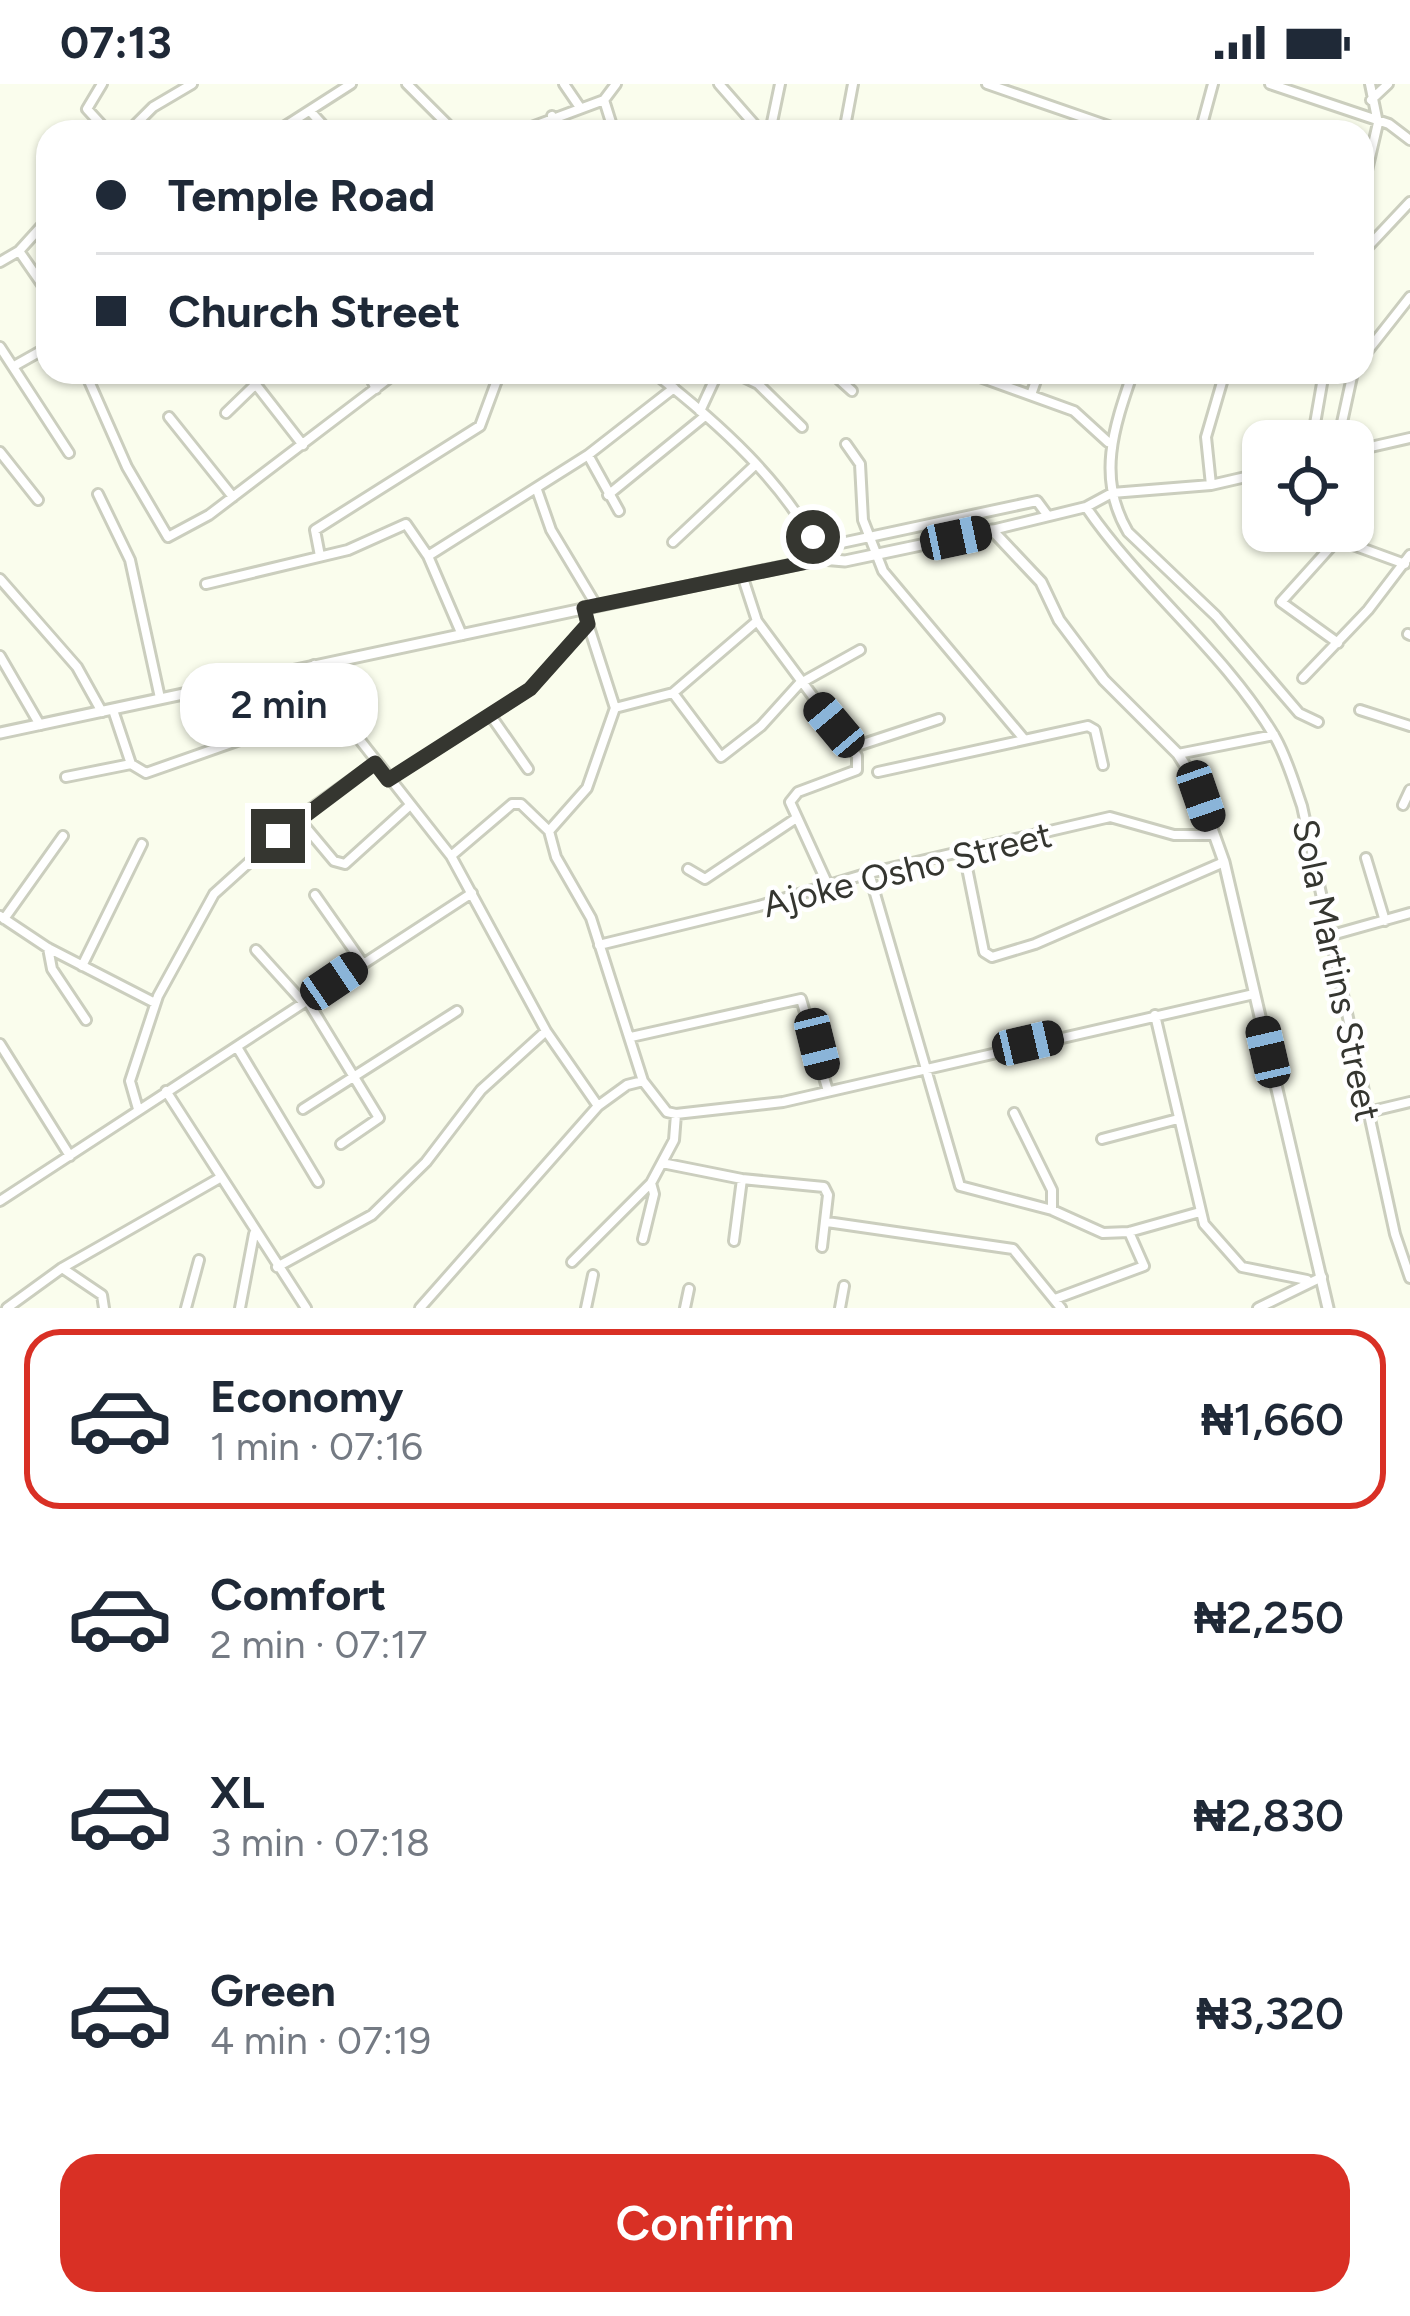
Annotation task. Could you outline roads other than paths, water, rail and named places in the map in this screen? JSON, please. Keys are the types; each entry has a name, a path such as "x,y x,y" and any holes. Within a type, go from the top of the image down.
{"street":[{"path":"97,120 87,109 103,84"},
{"path":"140,120 192,84"},
{"path":"295,120 351,84"},
{"path":"407,84 442,120"},
{"path":"564,84 579,106"},
{"path":"544,120 604,100 616,84"},
{"path":"718,84 754,120"},
{"path":"770,120 780,84"},
{"path":"846,120 853,84"},
{"path":"987,84 1091,120"},
{"path":"1203,120 1213,84"},
{"path":"1270,84 1367,120"},
{"path":"1370,84 1378,124 1374,141"},
{"path":"1370,101 1388,84"},
{"path":"604,100 610,120"},
{"path":"310,111 318,120"},
{"path":"552,116 554,120"},
{"path":"1374,123 1395,127 1410,140"},
{"path":"1374,240 1410,202"},
{"path":"0,262 19,251 36,232"},
{"path":"19,251 36,276"},
{"path":"1374,343 1410,297"},
{"path":"0,347 69,453"},
{"path":"16,365 36,354"},
{"path":"90,384 127,467 170,537 233,497 382,384"},
{"path":"226,413 256,384 303,445"},
{"path":"374,384 376,389"},
{"path":"320,556 315,530 480,426 496,384"},
{"path":"669,384 796,513 820,554 845,561 1088,506 1109,494 1242,478"},
{"path":"608,494 703,414 714,384"},
{"path":"758,384 802,427"},
{"path":"844,384 852,391"},
{"path":"1006,384 1074,411 1108,442"},
{"path":"1032,392 1035,384"},
{"path":"1128,384 1108,442 1109,494 1127,532 1216,616 1299,713 1318,722"},
{"path":"1211,485 1206,437 1221,384"},
{"path":"1316,420 1322,384"},
{"path":"1343,420 1350,384"},
{"path":"428,556 537,490 674,388"},
{"path":"169,416 233,497"},
{"path":"1374,446 1410,438"},
{"path":"846,444 860,464 868,539 883,571 1024,739"},
{"path":"0,452 38,500"},
{"path":"588,455 619,512"},
{"path":"673,542 754,466"},
{"path":"537,490 551,530 590,606 588,624 615,708 586,788 549,831 549,843 599,945 643,1082 671,1113 674,1140 651,1183 572,1262"},
{"path":"98,494 130,560 160,698"},
{"path":"0,733 742,575 868,539 1037,501 1048,516"},
{"name":"Sola Martins Street","path":"1088,506 1114,548 1234,679 1274,736 1302,806 1368,1112 1410,1278"},
{"path":"206,584 320,556 406,524 428,556 462,635"},
{"path":"992,530 1041,582 1059,620 1104,680 1178,754 1214,835 1328,1308"},
{"path":"1303,678 1408,560 1374,550"},
{"path":"1326,552 1281,602 1338,643"},
{"path":"742,575 758,621 799,684 851,748 857,770 793,796 795,819 828,885"},
{"path":"0,579 77,668 108,711 131,764 146,773 334,707"},
{"path":"615,708 673,693 758,621"},
{"path":"388,780 530,689 588,624"},
{"path":"673,693 722,757 761,726 799,684 860,650"},
{"path":"0,656 40,724"},
{"path":"314,663 334,707 451,856 546,1031 598,1106"},
{"path":"1360,710 1410,726"},
{"path":"491,716 528,769"},
{"path":"851,748 939,719"},
{"path":"878,772 1092,728 1103,765"},
{"path":"1178,754 1274,736"},
{"path":"138,1109 130,1081 155,1003 214,894 298,818 375,763"},
{"path":"66,777 131,764"},
{"path":"1403,805 1410,790"},
{"path":"451,856 512,804 521,805 549,831"},
{"path":"298,818 334,861 345,864 408,807"},
{"name":"Ajoke Osho Street","path":"599,945 869,873 1110,817 1174,835 1214,835"},
{"path":"688,869 705,878 795,819"},
{"path":"63,836 2,918 48,948 155,1003"},
{"path":"82,966 142,844"},
{"path":"964,854 984,952 992,957 1035,944 1224,862"},
{"path":"1366,858 1385,921"},
{"path":"869,873 960,1186 1052,1210 1093,1231 1129,1232 1200,1212"},
{"path":"0,1201 472,893"},
{"path":"315,895 362,962"},
{"path":"1332,934 1410,913"},
{"path":"48,948 52,969 86,1020"},
{"path":"256,950 305,1001 379,1118 341,1144"},
{"path":"671,1113 752,1107 1254,994"},
{"path":"631,1037 801,999 828,1091"},
{"path":"303,1109 457,1011"},
{"path":"1155,1016 1200,1212 1221,1248 1242,1267 1307,1280"},
{"path":"277,1267 372,1215 425,1162 481,1090 546,1031"},
{"path":"0,1044 70,1156"},
{"path":"237,1047 318,1182"},
{"path":"420,1308 598,1106 627,1085 643,1082"},
{"path":"166,1091 218,1179 306,1308"},
{"path":"1368,1112 1410,1102"},
{"path":"1014,1113 1052,1190 1052,1210"},
{"path":"1102,1139 1178,1119"},
{"path":"662,1163 742,1179 824,1186 827,1222 822,1246"},
{"path":"7,1308 62,1268 218,1179"},
{"path":"734,1241 742,1179"},
{"path":"643,1239 654,1194 651,1183"},
{"path":"827,1222 1013,1249 1058,1304 1144,1266 1129,1232"},
{"path":"240,1308 254,1232"},
{"path":"186,1308 199,1260"},
{"path":"62,1268 102,1294 104,1308"},
{"path":"586,1308 593,1275"},
{"path":"1258,1308 1307,1280 1322,1277"},
{"path":"840,1308 844,1286"},
{"path":"685,1308 689,1288"}]}
